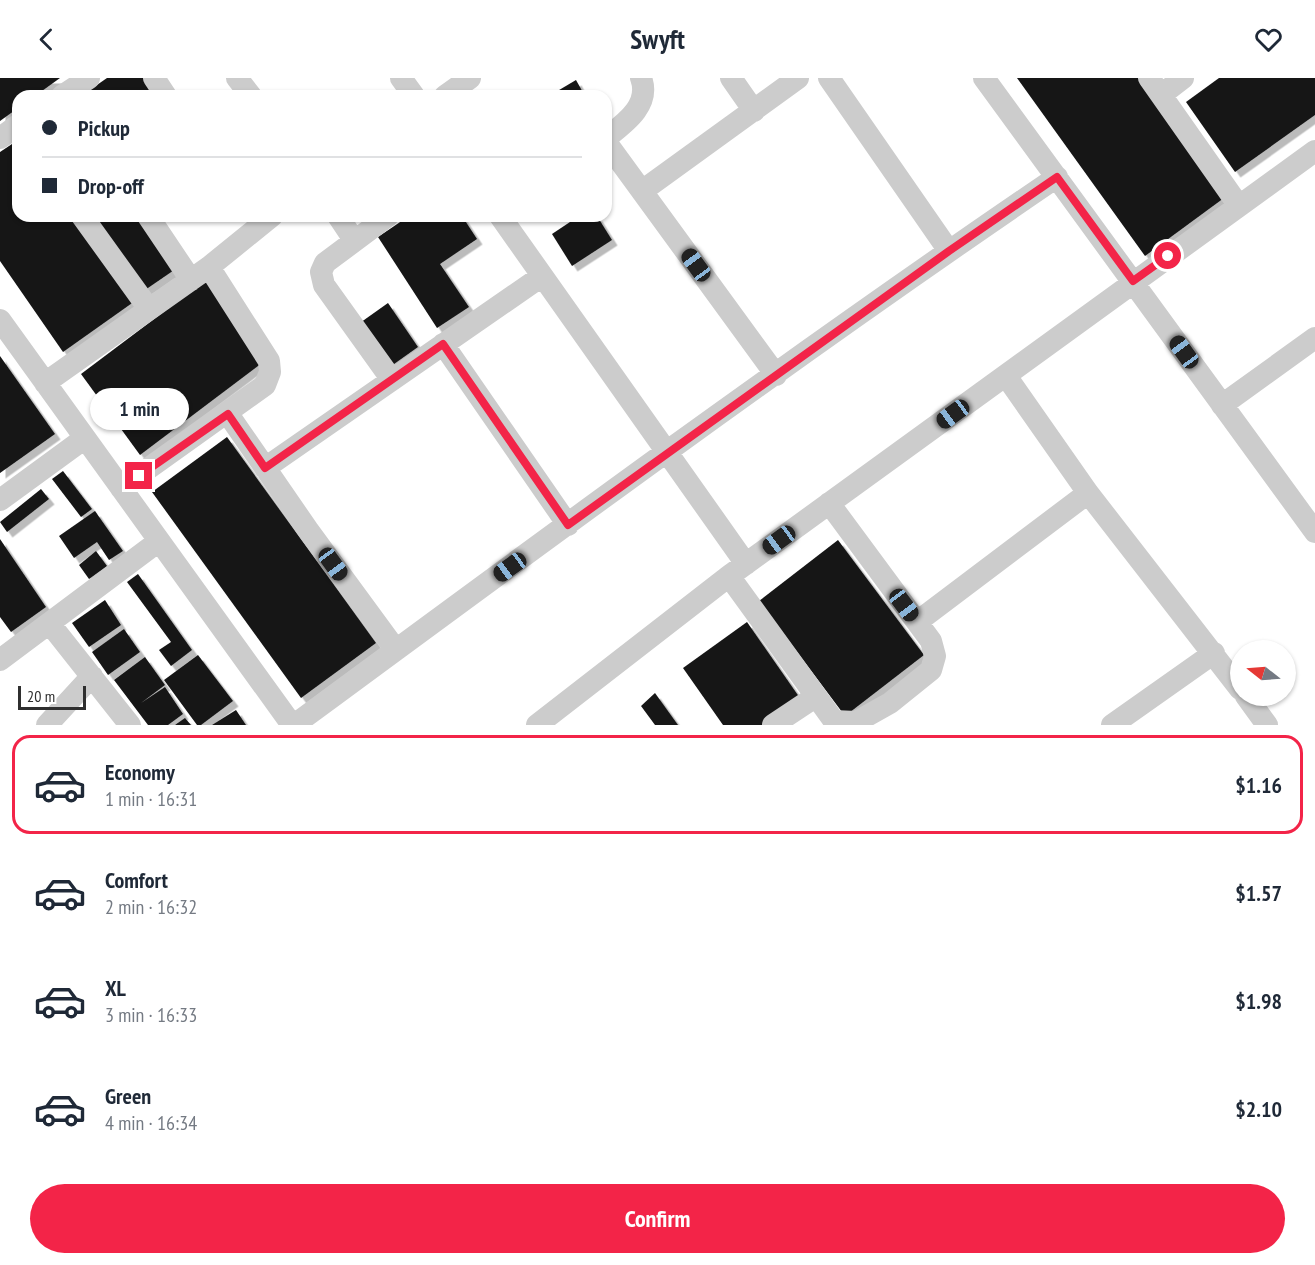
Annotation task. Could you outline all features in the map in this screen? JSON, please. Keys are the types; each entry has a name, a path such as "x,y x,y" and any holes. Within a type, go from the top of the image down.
{"street":[{"path":"71,90 89,78"},
{"path":"237,78 246,90"},
{"path":"453,90 470,78"},
{"path":"612,135 641,104 645,89 641,78"},
{"path":"731,78 754,111"},
{"path":"642,191 798,78"},
{"path":"829,78 949,251"},
{"path":"984,78 1315,532"},
{"path":"1183,78 1155,86 1239,206"},
{"path":"612,148 776,375"},
{"path":"537,725 737,570 1315,151"},
{"path":"0,320 293,725 667,452 1057,177"},
{"path":"86,222 149,309"},
{"path":"121,488 228,414 265,385 270,372 269,361 200,274 153,222"},
{"path":"45,383 200,274 265,222"},
{"path":"342,222 354,240"},
{"path":"380,222 325,263 321,272 324,285 392,380"},
{"path":"505,222 667,452 815,697 834,721 856,722 890,703 931,670 935,656 931,641 829,503"},
{"path":"265,468 542,276"},
{"path":"1222,405 1315,338"},
{"path":"443,344 568,525"},
{"path":"1006,376 1088,493 1230,675"},
{"path":"228,414 396,650"},
{"path":"0,500 85,438"},
{"path":"917,622 1088,493"},
{"path":"0,660 159,541"},
{"path":"50,624 130,725"},
{"path":"1112,725 1214,653"},
{"path":"47,725 92,676"},
{"path":"773,725 815,697"},
{"path":"1253,706 1267,725"}],"building":[{"path":"0,78 60,78 43,90 12,90 12,112 0,121"},
{"path":"107,78 146,78 154,90 90,90"},
{"path":"1017,78 1144,78 1228,195 1145,256"},
{"path":"1219,78 1315,78 1315,115 1235,172 1186,102"},
{"path":"576,80 582,90 559,90"},
{"path":"12,144 12,222 80,222 135,301 63,352 0,261 0,152"},
{"path":"98,222 149,222 180,266 145,290"},
{"path":"400,222 466,222 477,239 440,264 469,307 437,328 378,237"},
{"path":"570,222 601,222 612,240 572,266 552,234"},
{"path":"206,280 266,360 140,455 81,374"},
{"path":"388,303 418,347 387,369 357,325"},
{"path":"0,356 55,434 0,473"},
{"path":"227,437 376,643 301,698 152,492"},
{"path":"63,471 92,509 81,517 52,479"},
{"path":"41,489 49,499 7,532 0,522"},
{"path":"95,511 123,551 109,560 97,542 74,558 59,536"},
{"path":"0,539 46,607 11,632 0,617"},
{"path":"838,540 924,655 845,716 759,601"},
{"path":"96,551 107,566 89,579 79,565"},
{"path":"138,574 192,650 171,666 159,650 171,642 127,582"},
{"path":"105,600 121,625 89,647 72,623"},
{"path":"747,622 802,701 768,725 723,725 683,668"},
{"path":"124,629 140,652 108,675 92,652"},
{"path":"198,655 233,701 201,725 197,725 164,680"},
{"path":"145,657 165,685 141,703 165,687 183,714 168,725 148,725 114,680"},
{"path":"655,693 678,725 655,725 641,706"},
{"path":"236,710 246,725 212,725"},
{"path":"185,718 191,725 175,725"}],"route":[{"path":"139,476 228,414 265,468 443,344 568,525 949,251 1057,177 1133,281 1168,256"}]}
